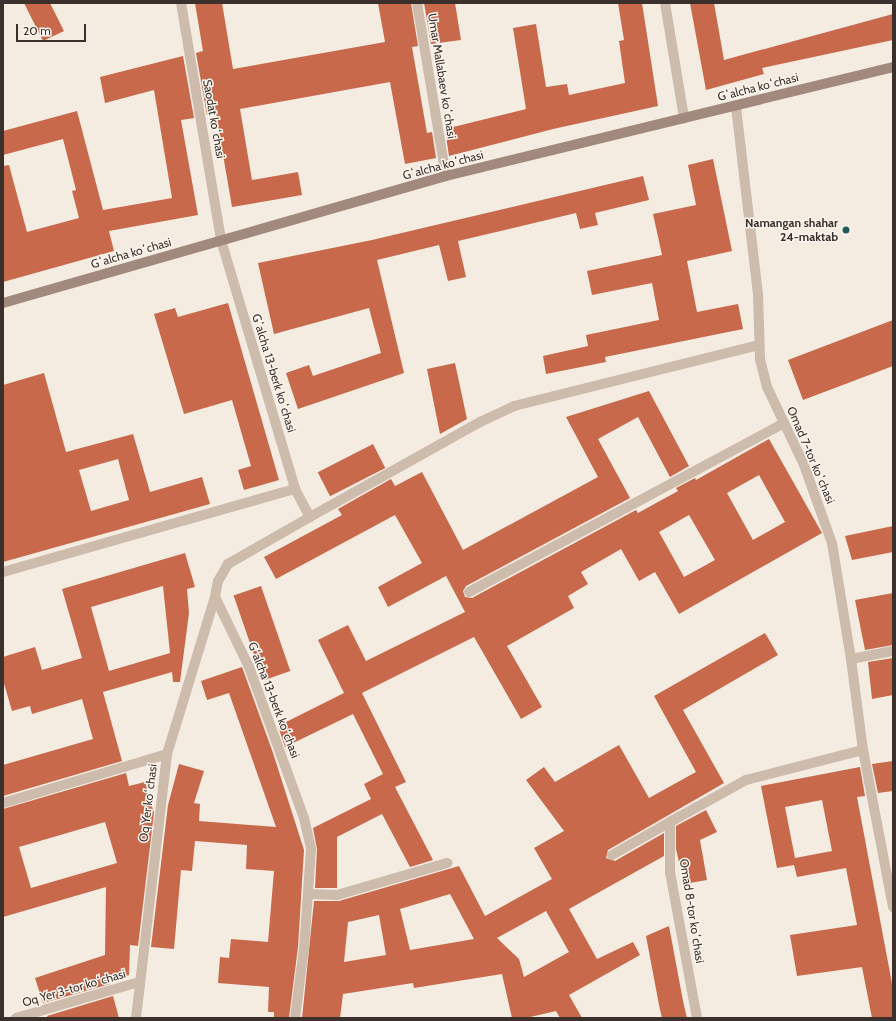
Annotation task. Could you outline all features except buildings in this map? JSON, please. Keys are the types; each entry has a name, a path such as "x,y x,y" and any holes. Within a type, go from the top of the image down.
{"street":[{"name":"Saodat koʻchasi","path":"181,3 221,240"},
{"name":"Umar Mallabaev koʻchasi","path":"417,3 446,176"},
{"path":"665,3 684,118"},
{"name":"Gʻalcha koʻchasi","path":"3,303 446,176 684,118 736,107 893,67"},
{"name":"Omad 7-tor koʻchasi","path":"736,107 758,294 758,345 767,387 804,465 832,543 851,659 862,750 893,907"},
{"name":"Gʻalcha 13-berk koʻchasi","path":"221,240 295,489 310,517"},
{"path":"215,597 218,581 228,564 480,422 514,406 758,345"},
{"path":"469,592 784,422"},
{"path":"3,572 295,489"},
{"name":"Gʻalcha 13-berk koʻchasi","path":"215,597 249,667 304,818 311,849 309,894 296,1018"},
{"name":"Oq Yer koʻchasi","path":"136,1018 139,982 167,754 215,597"},
{"path":"851,659 893,651"},
{"path":"612,855 746,780 862,750"},
{"path":"3,803 167,754"},
{"name":"Omad 8-tor koʻchasi","path":"670,822 670,873 697,1018"},
{"path":"309,894 336,895 447,863"},
{"name":"Oq Yer 3-tor koʻchasi","path":"16,1018 139,982"}],"place":[{"name":"Namangan shahar 24-maktab","path":"846,230"}]}
